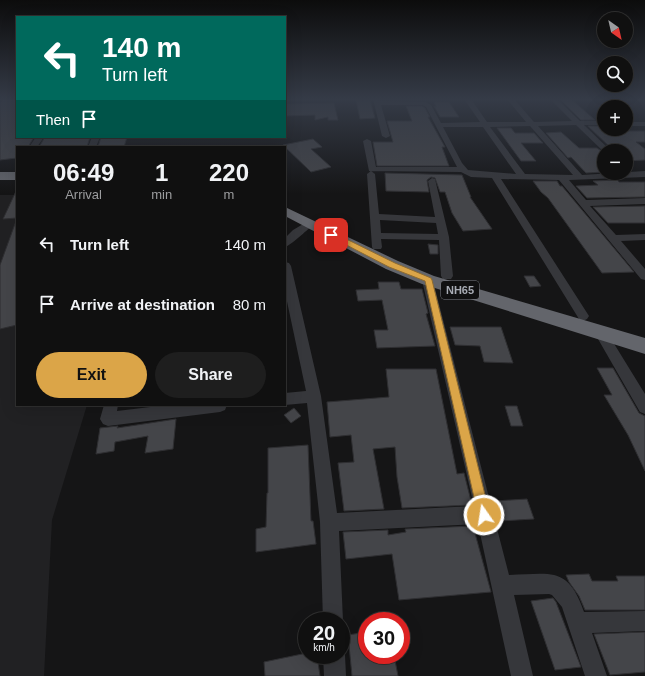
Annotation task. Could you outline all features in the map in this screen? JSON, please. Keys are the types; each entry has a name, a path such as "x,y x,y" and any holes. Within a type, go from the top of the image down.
{"highway":[{"path":"0,176 16,176"},
{"path":"0,181 16,176"},
{"name":"NH65","path":"286,202 377,242 418,266 645,334"},
{"name":"NH65","path":"286,211 392,265 428,280 645,346"}],"street":[{"path":"384,131 386,136"},
{"path":"442,131 458,164 463,170 471,174 562,178 597,176"},
{"path":"491,131 522,176"},
{"path":"537,131 580,178"},
{"path":"586,131 600,144"},
{"path":"367,141 372,169 463,170"},
{"path":"633,172 645,174"},
{"path":"371,174 377,242 444,237"},
{"path":"495,176 583,316"},
{"path":"562,178 645,276"},
{"path":"432,181 444,237 448,276"},
{"path":"583,203 645,201"},
{"path":"375,217 441,220"},
{"path":"286,243 297,232 310,223"},
{"path":"613,238 645,237"},
{"path":"286,275 289,301 314,396 329,522 333,612"},
{"path":"428,280 502,585 522,676"},
{"path":"600,332 645,407"},
{"path":"286,399 314,396"},
{"path":"111,406 108,419 203,406"},
{"path":"329,522 484,515"},
{"path":"502,585 549,584 558,586 570,601 596,676"},
{"path":"577,623 645,621"},
{"path":"334,664 335,676"}],"shaded area":[{"path":"0,195 16,195 16,406 87,406 52,520 44,676 0,676"}],"building":[{"path":"0,131 16,131 16,138 33,138 29,146 16,146 16,158 0,160"},
{"path":"390,131 436,131 445,147 442,147 449,166 377,166 373,142 393,142"},
{"path":"499,131 513,131 515,133 534,133 543,143 521,143 536,161 521,161"},
{"path":"633,131 645,131 645,142 636,142 645,149 645,160 633,161 633,144 607,144 598,136 633,136"},
{"path":"561,132 579,148 597,148 597,172 586,173 571,157 568,158 546,133"},
{"path":"44,138 90,138 87,146 40,146"},
{"path":"101,138 127,138 124,146 98,146"},
{"path":"313,139 322,147 311,149 331,167 311,172 286,148 286,146 283,145"},
{"path":"385,173 462,175 470,197 492,229 463,231 452,213 445,192 440,192 435,178 431,177 427,180 429,192 386,191"},
{"path":"617,180 619,182 645,182 645,197 587,198 576,186 598,185 593,181"},
{"path":"533,181 557,181 634,272 602,273 548,198 541,192"},
{"path":"16,191 16,218 3,219"},
{"path":"645,206 645,223 608,223 593,207"},
{"path":"16,221 16,325 0,329 0,265"},
{"path":"428,244 438,245 438,254 430,254"},
{"path":"524,276 534,276 541,286 530,287"},
{"path":"378,282 399,282 401,289 422,289 428,313 426,314 435,346 377,348 374,330 388,330 382,300 358,301 356,290 379,289"},
{"path":"450,327 501,327 513,363 484,362 480,346 455,345"},
{"path":"597,368 613,368 639,413 645,416 645,471 628,435 604,395 612,395"},
{"path":"386,369 436,369 457,474 464,473 472,505 402,508 397,477 395,447 373,449 384,509 344,511 338,463 354,462 351,435 330,437 327,402 389,397"},
{"path":"505,406 517,406 523,426 511,426"},
{"path":"294,408 301,416 291,423 284,415"},
{"path":"176,419 173,449 145,453 148,436 115,442 114,451 96,454 100,428 118,426 117,428"},
{"path":"308,445 311,521 313,521 316,544 256,552 256,529 266,527 268,448"},
{"path":"527,499 534,519 500,521 494,501"},
{"path":"473,526 491,592 399,600 392,554 346,559 343,532 388,530 388,535 406,532 405,529"},
{"path":"589,574 592,581 618,581 616,576 645,576 645,610 585,610 579,596 566,575"},
{"path":"553,598 556,602 581,667 555,670 531,601"},
{"path":"645,632 645,672 610,675 594,634"},
{"path":"358,633 358,664 396,664 398,676 352,676 350,635"},
{"path":"298,655 298,664 318,664 320,676 265,676 264,662"}],"route":[{"path":"331,235 392,265 428,280 484,515"}]}
